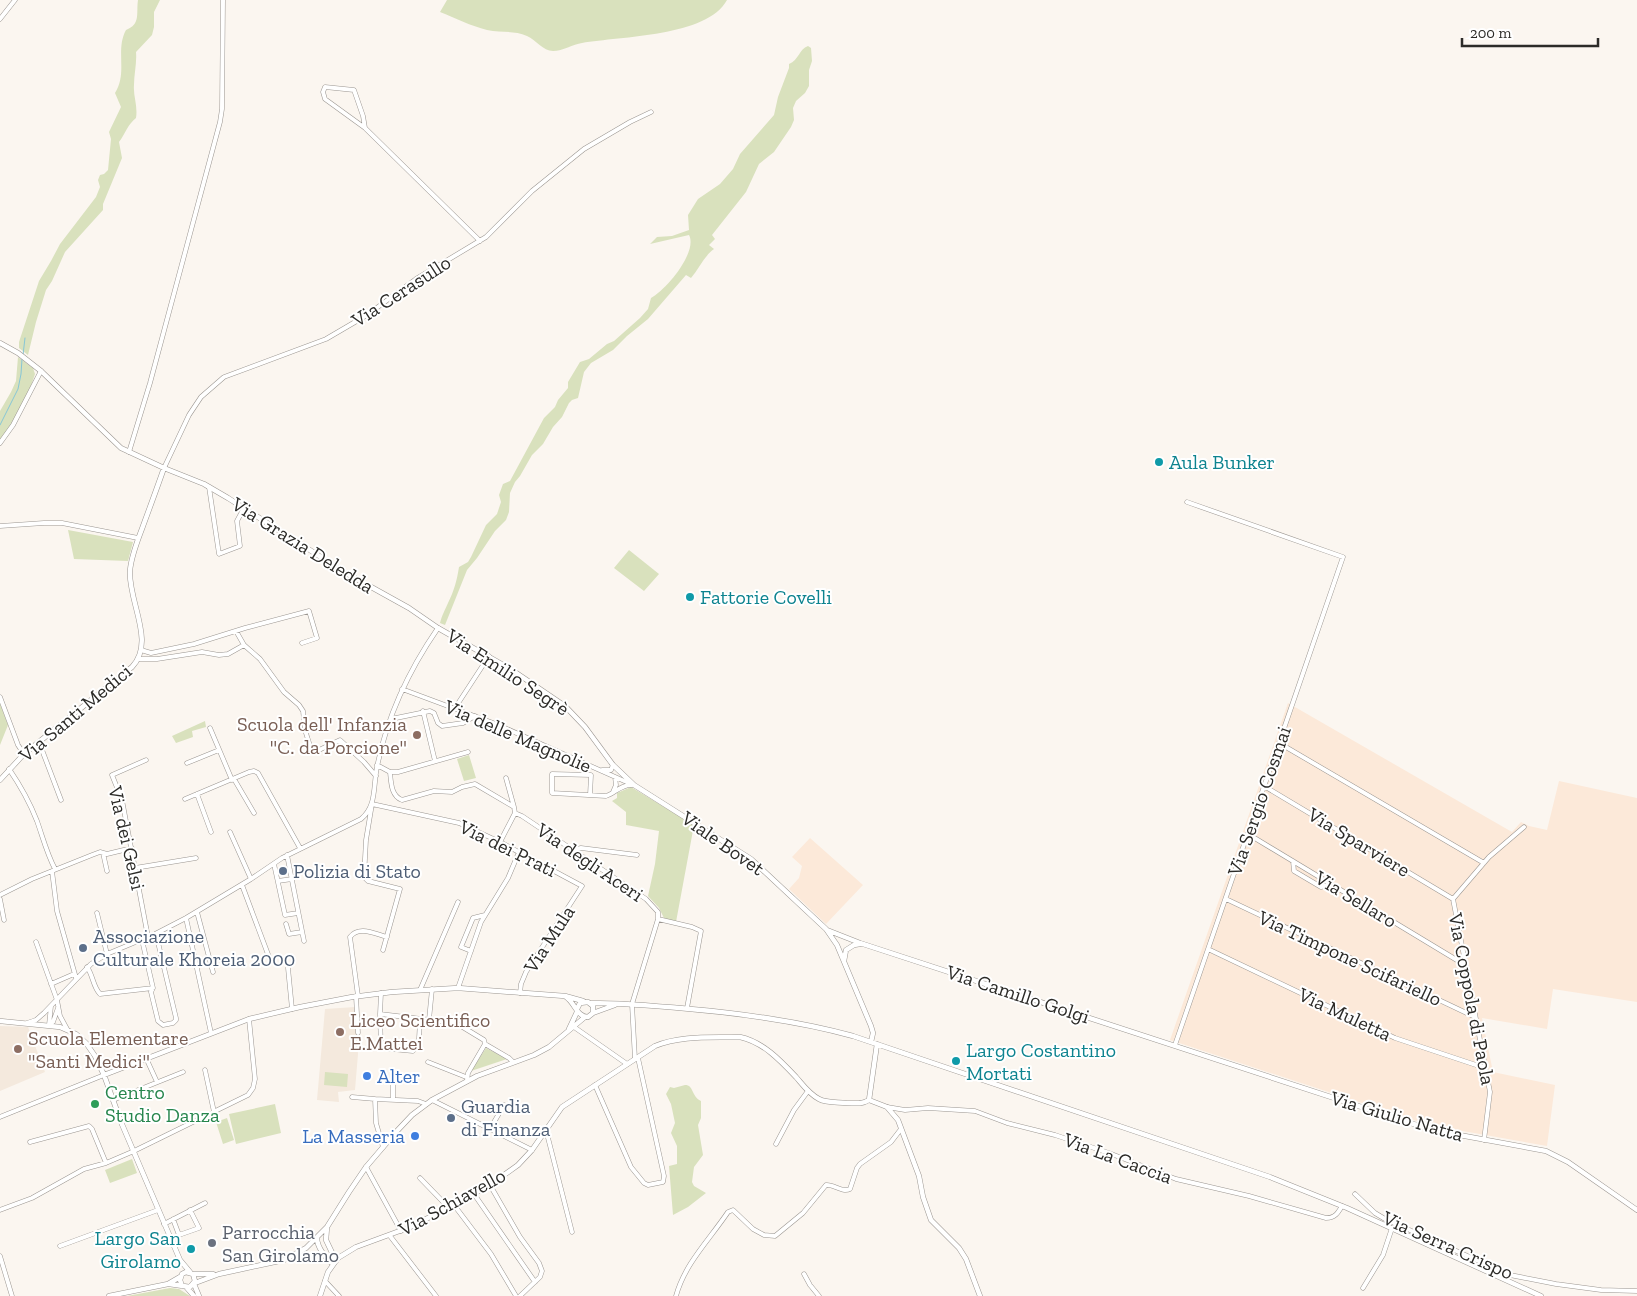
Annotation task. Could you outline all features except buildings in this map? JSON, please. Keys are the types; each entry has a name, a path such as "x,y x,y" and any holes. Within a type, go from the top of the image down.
{"street":[{"path":"0,19 15,0"},
{"path":"129,452 150,383 220,122 222,109 223,0"},
{"path":"366,128 364,116 354,90 325,87 323,89 323,96 326,99 366,128 480,241"},
{"name":"Via Cerasullo","path":"164,468 189,415 202,397 224,377 326,339 367,315 416,279 480,241 499,226 532,192 584,149 630,122 652,112"},
{"name":"Via Grazia Deledda","path":"0,342 28,359 114,442 129,452 209,487 291,536 346,572 409,608 438,628"},
{"path":"0,443 13,425 41,371"},
{"name":"Via Santi Medici","path":"1,778 24,754 132,667 138,659 142,650 142,638 130,571 138,538 164,468"},
{"path":"209,487 219,554 240,546 237,521 244,508"},
{"name":"Via Sergio Cosmai","path":"1175,1045 1343,557 1187,502"},
{"path":"0,526 44,522 138,538"},
{"path":"142,650 150,653 194,644 309,611 317,638 302,643"},
{"path":"383,950 400,889 368,881 364,877 366,840 377,765 388,725 402,689 416,661 438,628"},
{"name":"Via Emilio Segrè","path":"438,628 490,656 549,694 570,711 585,727 613,765"},
{"path":"236,632 244,645 260,659 284,692 299,705 303,712 311,749 313,751 319,750 340,740 376,776"},
{"path":"138,659 144,660 202,652 228,654 244,645"},
{"path":"144,660 150,653"},
{"path":"455,708 490,656"},
{"name":"Via delle Magnolie","path":"402,689 476,716 634,785"},
{"path":"0,697 18,745 24,754"},
{"path":"388,725 396,718 430,710 442,726 463,723 476,716"},
{"path":"423,711 435,761"},
{"path":"210,728 233,780 254,813"},
{"path":"38,742 61,800"},
{"path":"1279,743 1484,863"},
{"path":"187,763 219,750"},
{"path":"377,765 390,772 398,772 468,752"},
{"name":"Via dei Gelsi","path":"146,760 112,775 122,800 148,938"},
{"path":"598,770 611,770 613,765"},
{"name":"Viale Bovet","path":"613,765 634,785 751,859 826,929"},
{"path":"9,769 20,784 30,805 54,870 57,911 75,976"},
{"path":"185,799 254,771 258,773 300,848"},
{"path":"390,772 394,795 402,800 434,791 452,792 475,784 514,807"},
{"path":"590,795 591,775 552,774 552,793 606,796 629,784 634,785"},
{"path":"612,794 616,785 615,777"},
{"path":"506,778 515,813"},
{"name":"Via Sparviere","path":"1264,786 1453,899"},
{"path":"196,794 211,832"},
{"path":"25,1023 36,1020 57,1000 75,976 107,954 156,934 197,912 300,848 361,820 367,814 372,804"},
{"name":"Via dei Prati","path":"372,804 460,822 582,886"},
{"name":"Via degli Aceri","path":"500,842 515,813 540,827 646,899 658,912 658,919 632,1004"},
{"name":"Via Coppola di Paola","path":"1484,1140 1490,1092 1453,899 1484,863 1524,827"},
{"path":"230,832 251,879"},
{"name":"Via Sellaro","path":"1248,834 1465,965"},
{"path":"0,895 54,870 100,852 108,854 132,848"},
{"path":"573,850 581,848 637,855"},
{"path":"458,988 485,915 508,878 519,852"},
{"path":"103,853 108,871"},
{"path":"288,855 304,941"},
{"path":"135,868 196,858"},
{"path":"1293,861 1294,872 1321,887 1331,884"},
{"path":"274,864 285,915 298,913"},
{"path":"278,881 292,878"},
{"path":"242,885 269,957"},
{"name":"Via Mula","path":"520,993 521,984 526,972 582,886"},
{"path":"0,899 4,920"},
{"name":"Via Timpone Scifariello","path":"1226,899 1475,1017"},
{"path":"420,990 458,902"},
{"path":"197,912 213,972"},
{"path":"97,913 107,954"},
{"path":"471,951 461,947 473,918 485,915"},
{"path":"186,918 211,1033"},
{"path":"658,919 701,931 686,1008"},
{"path":"286,924 288,934 302,932"},
{"path":"826,929 837,945 872,1026 871,1042"},
{"name":"Via Camillo Golgi","path":"826,929 860,943 1175,1045"},
{"path":"358,1032 357,996 350,937 356,932 364,930 387,937"},
{"path":"142,940 158,1021 163,1025 174,1022 176,1018 156,934"},
{"path":"36,942 57,1000 60,1016 67,1029 86,1043 95,1056 164,1224 180,1260 195,1278 199,1296"},
{"path":"844,963 846,950 854,944 860,943"},
{"name":"Via Muletta","path":"1208,950 1395,1038 1485,1068"},
{"path":"87,967 100,994 153,988"},
{"path":"288,968 292,1008"},
{"path":"51,984 75,976"},
{"path":"0,1117 248,1019 292,1008 357,996 458,988 565,996 590,1003 632,1004 751,1014 814,1026 871,1042 1270,1177 1342,1206 1541,1296"},
{"path":"429,1020 432,989"},
{"path":"381,993 381,1048 413,1051 419,1039 420,1020"},
{"path":"565,996 572,1002 580,1016 585,1017"},
{"path":"568,1031 575,1020 578,1004 583,1001"},
{"path":"590,1003 593,1006 593,1013"},
{"path":"168,1284 185,1287 219,1274 284,1260 306,1248 327,1227 349,1192 383,1147 412,1115 426,1104 466,1079 534,1055 549,1047 585,1017 617,1004"},
{"path":"595,1085 631,1167 641,1181 648,1185 663,1182 664,1176 636,1059 632,1004"},
{"path":"49,1026 51,1006"},
{"path":"49,1026 58,1008"},
{"path":"380,1014 456,1023 484,1040 485,1044 513,1062"},
{"path":"0,1210 20,1204 84,1169 106,1163 134,1151 248,1096 253,1088 255,1079 248,1019"},
{"path":"0,1021 67,1029"},
{"path":"574,1027 628,1064"},
{"name":"Via Schiavello","path":"320,1296 328,1272 335,1262 345,1254 356,1247 402,1231 490,1185 518,1165 532,1150 562,1108 655,1046 676,1039 740,1037 758,1043 786,1066 808,1091 820,1100 859,1104 869,1100"},
{"path":"466,1079 485,1044"},
{"path":"877,1044 869,1100 887,1107 898,1120 919,1176 923,1197 931,1220 966,1259 980,1296"},
{"name":"Via Giulio Natta","path":"1175,1045 1432,1130 1536,1148 1556,1155 1637,1210"},
{"path":"146,1058 157,1082"},
{"path":"428,1062 466,1079"},
{"path":"205,1070 214,1112"},
{"path":"113,1100 183,1072"},
{"path":"393,1074 393,1099"},
{"path":"776,1144 794,1110 808,1091"},
{"path":"352,1097 418,1101 426,1104"},
{"path":"375,1099 376,1123 383,1147"},
{"path":"432,1100 532,1150"},
{"path":"490,1128 504,1105"},
{"name":"Via La Caccia","path":"887,1107 905,1110 928,1108 975,1112 1109,1153 1176,1180 1241,1194 1326,1218 1332,1218 1342,1206"},
{"path":"30,1142 88,1126 92,1129 106,1163"},
{"path":"676,1296 680,1283 698,1252 728,1212 733,1210 759,1233 775,1236 803,1213 826,1186 831,1185 845,1190 850,1189 860,1164 891,1142 901,1129"},
{"path":"546,1130 572,1232"},
{"path":"366,1168 402,1231"},
{"path":"420,1178 452,1206 491,1254 518,1296 542,1274 539,1263 520,1237 490,1185"},
{"path":"474,1194 535,1282"},
{"name":"Via Serra Crispo","path":"1355,1194 1375,1213 1385,1219 1510,1275 1592,1289 1637,1291"},
{"path":"164,1224 205,1203"},
{"path":"60,1246 158,1210"},
{"path":"173,1219 179,1235 199,1228 190,1210"},
{"path":"327,1227 326,1240 335,1262 328,1260"},
{"path":"1363,1288 1383,1255 1392,1228"},
{"path":"390,1236 436,1296"},
{"path":"318,1237 326,1240"},
{"path":"318,1237 317,1243 328,1260 328,1272"},
{"path":"306,1248 315,1247 321,1250"},
{"path":"333,1254 345,1254"},
{"path":"0,1256 12,1296"},
{"path":"180,1260 180,1282 194,1296"},
{"path":"109,1296 168,1284 185,1272 219,1274"},
{"path":"804,1274 819,1296"},
{"path":"325,1281 339,1296"}],"shaded area":[{"path":"1288,703 1512,832 1521,822 1547,830 1559,781 1637,798 1637,1002 1553,989 1547,1029 1482,1018 1493,1072 1555,1085 1547,1146 1429,1125 1170,1040"},
{"path":"810,838 863,885 826,924 789,889 799,878 802,866 792,857"},
{"name":"Liceo Scientifico E.Mattei","path":"355,1007 358,1054 355,1090 338,1092 339,1102 317,1100 325,1009"},
{"name":"Scuola Elementare \"Santi Medici\"","path":"0,1026 28,1027 45,1072 0,1091"}],"green space":[{"path":"138,0 160,0 154,12 152,35 136,52 134,89 136,118 119,142 122,158 103,204 103,210 65,252 46,290 28,355 19,348 19,342 39,281 60,244 96,197 100,187 98,180 100,175 108,170 111,139 109,132 121,107 115,93 121,78 121,45 126,30 131,28 136,22"},
{"path":"447,0 727,0 717,12 683,28 662,33 582,43 560,50 549,51 522,34 487,30 440,12"},
{"path":"808,46 811,48 812,61 809,70 809,86 805,93 796,101 793,108 794,120 791,127 774,152 759,164 746,192 712,235 715,239 709,245 714,249 707,255 691,278 686,275 648,319 613,350 591,363 584,372 578,398 569,403 562,417 553,427 543,444 532,455 515,482 510,493 509,512 506,520 495,531 467,570 445,625 440,623 454,590 459,567 468,562 486,525 497,514 501,502 499,495 503,484 510,481 544,418 555,407 568,388 568,382 580,362 589,359 607,344 614,341 640,318 648,309 651,298 665,287 679,270 689,251 691,242 689,235 650,244 657,237 672,236 689,230 688,215 698,199 720,184 733,169 740,154 774,115 789,64"},
{"path":"18,357 33,368 35,374 20,409 0,441 0,411 16,381"},
{"path":"68,530 133,542 128,561 74,559"},
{"path":"629,550 659,574 644,591 614,568"},
{"path":"0,703 8,725 0,745"},
{"path":"205,721 206,727 192,731 193,737 176,743 172,736"},
{"path":"469,755 476,778 464,781 457,759"},
{"path":"631,787 694,825 676,922 664,918 659,908 648,896 655,864 659,831 626,825 626,812 612,801 617,798 617,793"},
{"path":"486,1048 507,1059 471,1071"},
{"path":"325,1072 348,1074 347,1087 324,1085"},
{"path":"685,1085 690,1087 701,1101 701,1118 698,1125 703,1155 694,1167 692,1182 694,1186 706,1193 688,1207 673,1215 669,1166 677,1164 677,1146 671,1133 675,1123 671,1104 666,1094 670,1087 674,1088"},
{"path":"275,1104 281,1133 236,1144 229,1114"},
{"path":"227,1118 234,1140 223,1144 216,1122"},
{"path":"132,1159 137,1173 110,1183 105,1170"},
{"path":"170,1288 179,1289 190,1296 127,1296"}],"waterway":[{"path":"23,355 25,338"},
{"path":"0,425 18,389 22,359"}],"place":[{"name":"Aula Bunker","path":"1159,462"},
{"name":"Fattorie Covelli","path":"690,597"},
{"name":"Scuola dell' Infanzia \"C. da Porcione\"","path":"417,735"},
{"name":"Polizia di Stato","path":"283,871"},
{"name":"Associazione Culturale Khoreia 2000","path":"83,948"},
{"name":"Liceo Scientifico E.Mattei","path":"340,1032"},
{"name":"Scuola Elementare \"Santi Medici\"","path":"18,1049"},
{"name":"Largo Costantino Mortati","path":"956,1061"},
{"name":"Alter","path":"367,1076"},
{"name":"Centro Studio Danza","path":"95,1104"},
{"name":"Guardia di Finanza","path":"451,1118"},
{"name":"La Masseria","path":"415,1136"},
{"name":"Parrocchia San Girolamo","path":"212,1243"},
{"name":"Largo San Girolamo","path":"191,1249"}]}
